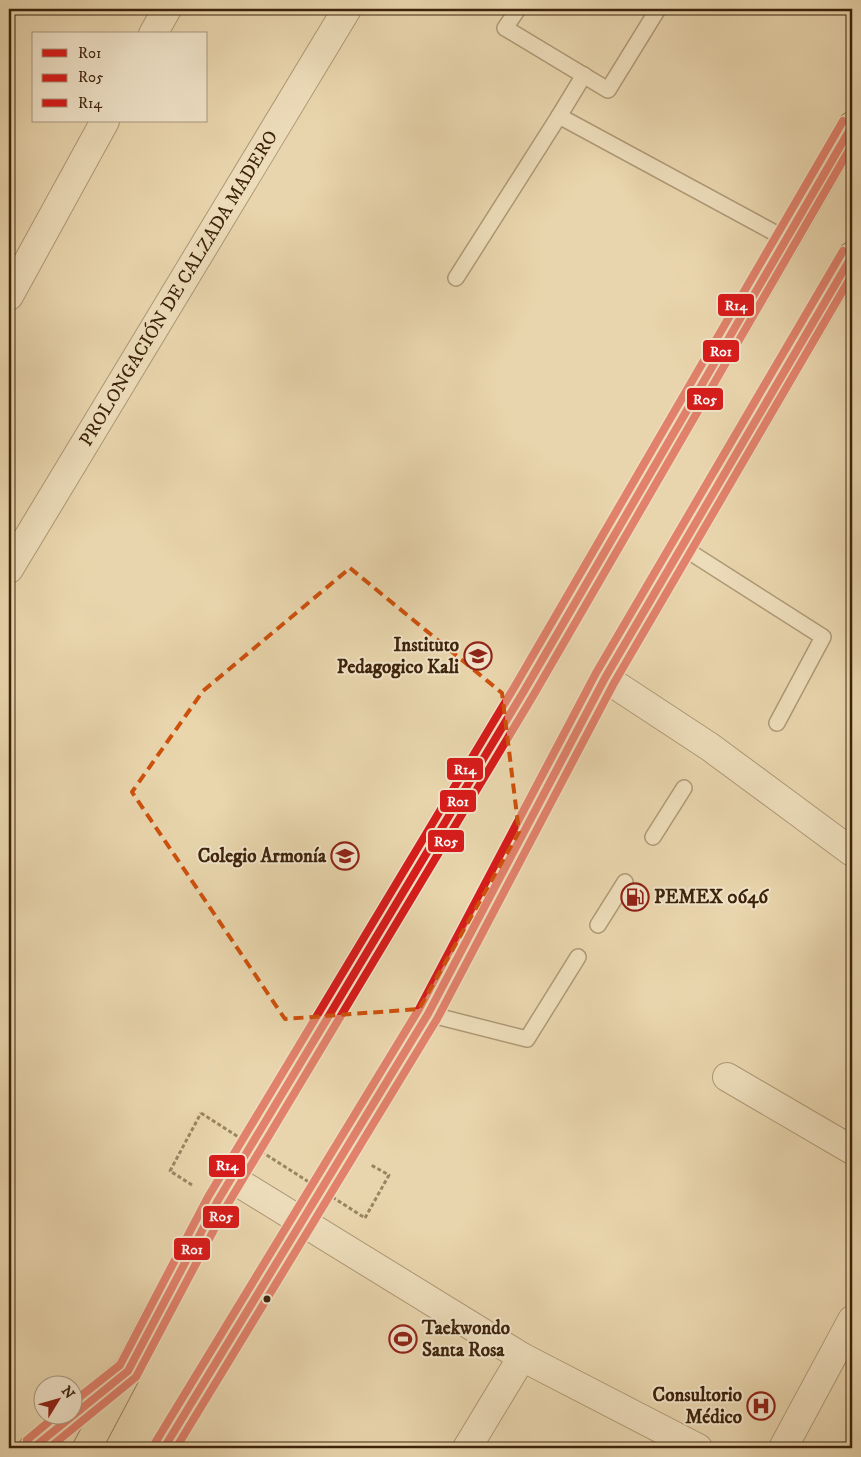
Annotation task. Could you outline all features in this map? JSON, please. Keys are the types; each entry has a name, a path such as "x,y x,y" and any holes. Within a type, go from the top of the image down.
{"main road":[{"path":"87,1448 231,1178 524,691 852,126"},
{"path":"164,1448 428,1014 605,678 852,256"},
{"path":"33,1448 128,1372"}],"street":[{"path":"154,32 167,9"},
{"name":"PROLONGACIÓN DE CALZADA MADERO","path":"9,569 348,9"},
{"path":"9,296 104,122"},
{"path":"605,678 852,852"},
{"path":"726,1077 852,1150"},
{"path":"231,1178 522,1357 698,1448"},
{"path":"783,1448 852,1320"},
{"path":"467,1448 522,1357"}],"lane":[{"path":"518,9 505,28 608,90 658,9"},
{"path":"456,278 584,75"},
{"path":"558,116 786,239"},
{"path":"682,547 823,637 777,723"},
{"path":"653,837 684,788"},
{"path":"598,925 625,882"},
{"path":"428,1014 527,1039 578,957"}],"path":[{"path":"170,1171 202,1113 365,1218 389,1175"}],"highlighted area":[{"path":"350,568 502,693 519,832 419,1009 285,1019 132,792 203,691"}],"transit line":[{"name":"R14","path":"82,1395 120,1365 208,1197 515,686 843,121"},
{"name":"R01","path":"33,1448 128,1371 217,1202 524,691 852,126"},
{"name":"R05","path":"49,1448 136,1377 226,1207 533,696 852,145"},
{"name":"R14","path":"155,1443 419,1009 596,673 843,251"},
{"name":"R01","path":"164,1448 428,1014 605,678 852,256"},
{"name":"R05","path":"176,1448 437,1019 614,683 852,275"},
{"name":"R14","path":"27,1440 46,1424"}],"place":[{"name":"Instituto Pedagogico Kali","path":"478,656"},
{"name":"Colegio Armonía","path":"345,856"},
{"name":"PEMEX 0646","path":"635,897"},
{"name":"Taekwondo Santa Rosa","path":"403,1339"},
{"name":"Consultorio Médico","path":"761,1406"}]}
